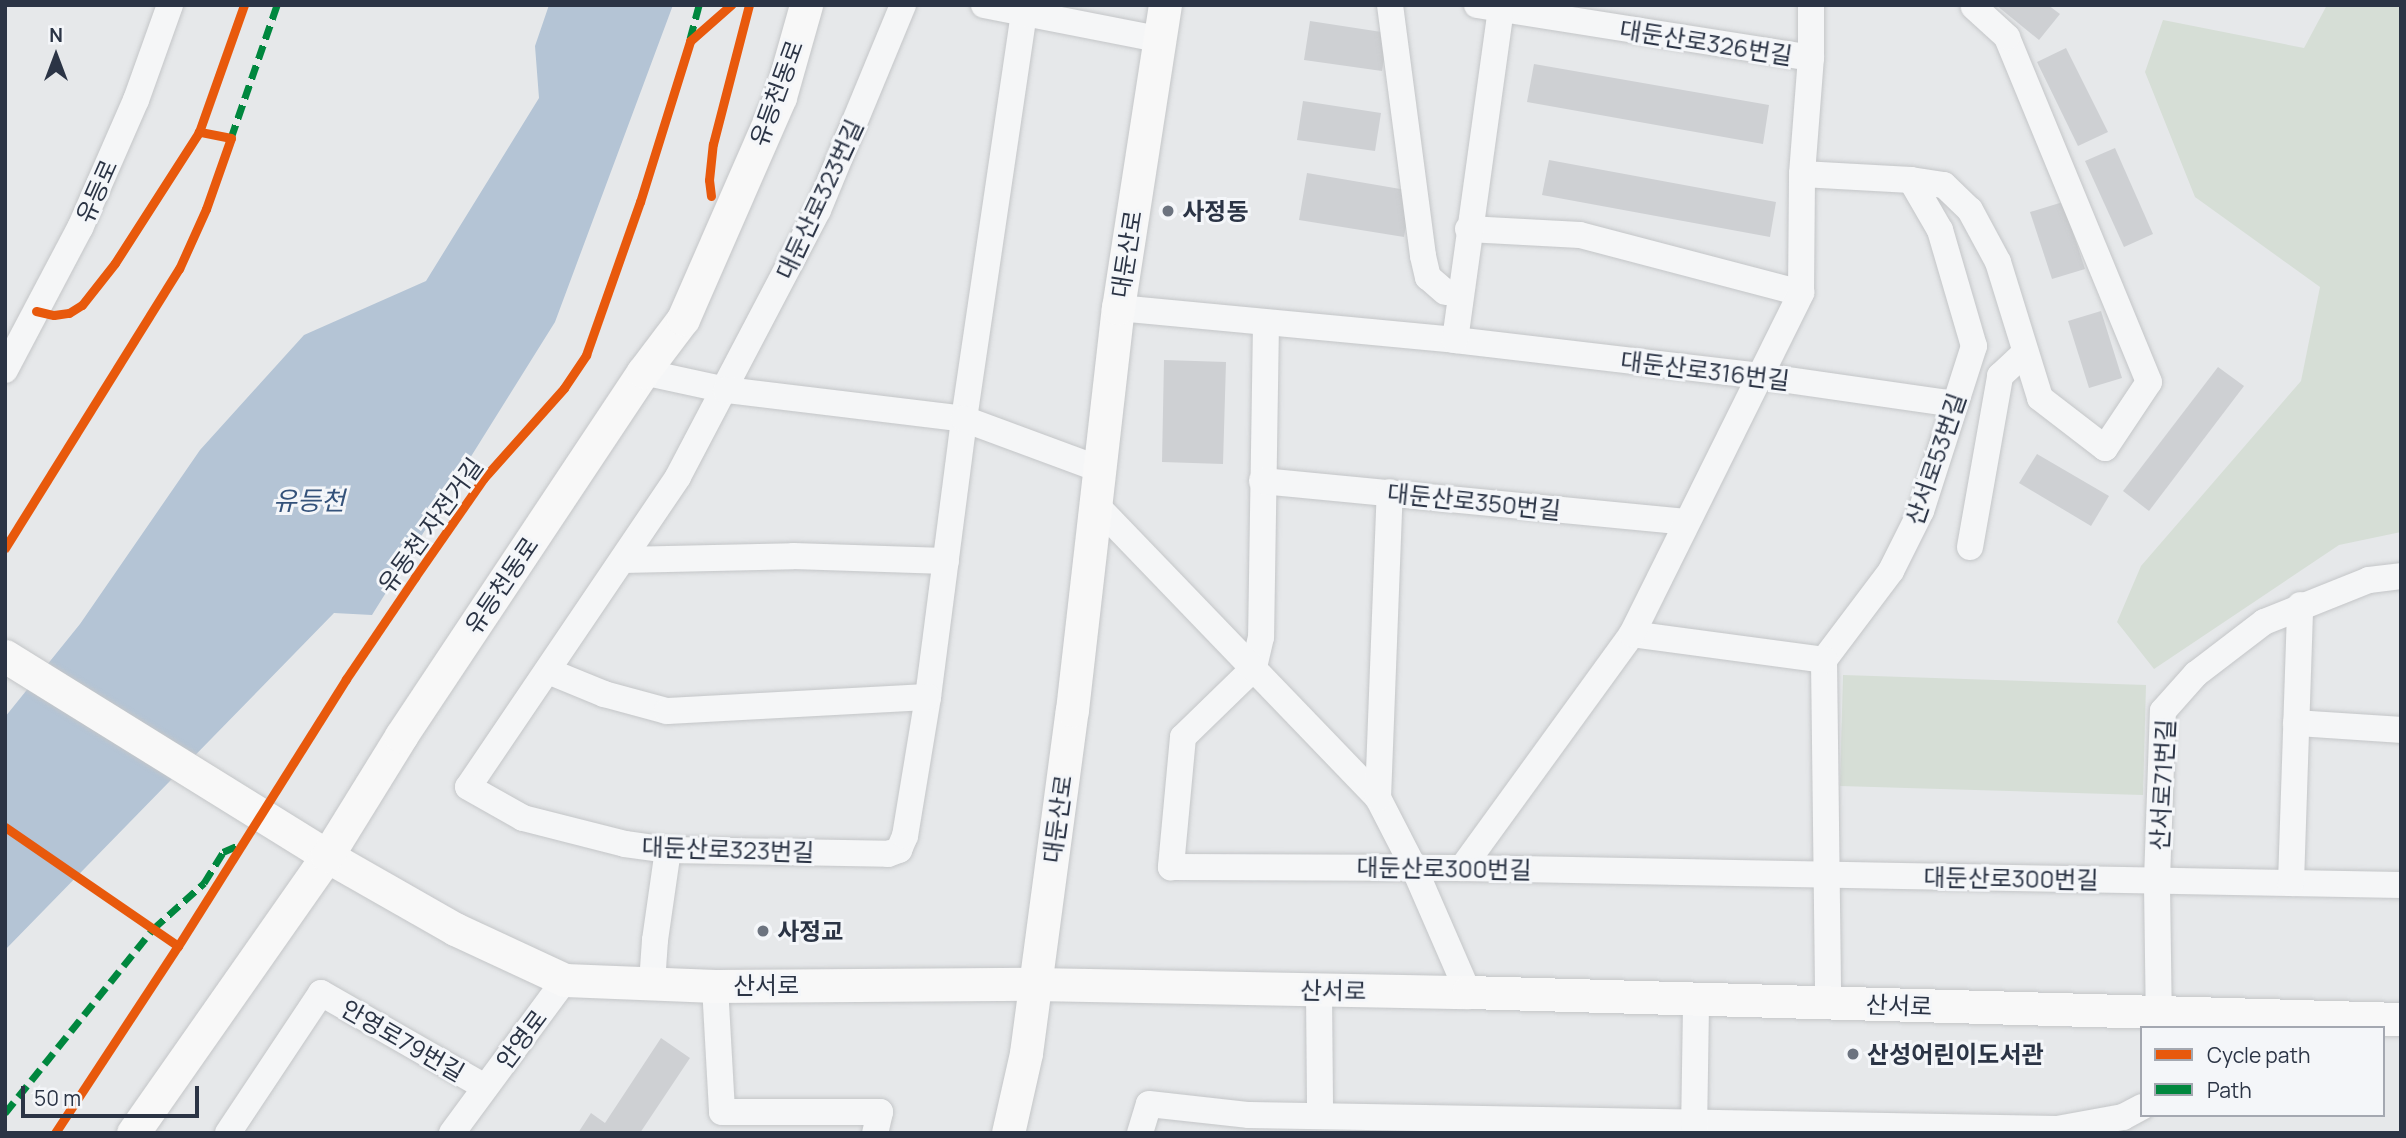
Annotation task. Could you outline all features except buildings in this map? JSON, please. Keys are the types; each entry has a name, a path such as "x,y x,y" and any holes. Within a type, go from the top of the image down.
{"main road":[{"name":"유등천동로","path":"133,1133 314,847 401,736 643,372 682,319 780,97 806,5"},
{"name":"대둔산로","path":"1008,1133 1026,1053 1072,710 1118,307 1165,5"},
{"name":"산서로","path":"5,656 314,847 455,929 565,980 715,986 1035,984 1468,992 1828,1003 2158,1020 2401,1019"}],"street":[{"name":"유등로","path":"5,370 80,228 136,100 170,5"},
{"name":"대둔산로323번길","path":"903,5 818,210 726,390 678,477 468,787 523,818 625,844 668,850 888,855 899,850 905,836 928,697 964,419 1024,14"},
{"path":"984,5 1158,39"},
{"path":"1390,5 1423,256 1428,277 1445,292"},
{"path":"1462,867 1633,634 1801,293 1802,174 1811,58 1811,5"},
{"path":"1802,174 1911,180 1944,185 1970,210 1998,262 2040,398 2105,448 2149,382 2007,37 1974,6"},
{"path":"1455,340 1489,7"},
{"name":"대둔산로326번길","path":"1489,7 1811,58"},
{"name":"산서로53번길","path":"1824,660 1897,559 1921,512 1974,345 1940,230 1911,180"},
{"path":"1468,229 1580,235 1801,293"},
{"name":"대둔산로316번길","path":"1118,307 1455,340 1760,376 1955,404"},
{"path":"1254,668 1261,637 1266,323"},
{"path":"1970,547 2000,376 2025,353"},
{"path":"643,372 726,390 964,419 1099,469"},
{"name":"대둔산로350번길","path":"1262,481 1686,522"},
{"path":"1378,798 1390,492"},
{"path":"1095,504 1378,798 1413,867 1468,992"},
{"path":"623,560 793,556 946,561"},
{"name":"산서로71번길","path":"2158,1020 2157,880 2163,711 2196,674 2264,622 2300,605 2369,580 2401,576"},
{"path":"2291,883 2300,605"},
{"path":"1633,634 1824,660 1828,1003"},
{"name":"대둔산로300번길","path":"1254,668 1183,737 1171,867 1462,867 2401,885"},
{"path":"548,671 604,694 667,711 928,697"},
{"path":"2297,723 2401,730"},
{"path":"652,983 655,940 668,850"},
{"name":"안영로","path":"452,1133 565,980"},
{"path":"715,986 722,1112 880,1112 875,1133"},
{"path":"1319,989 1320,1115"},
{"name":"안영로79번길","path":"228,1133 321,993 485,1087"},
{"path":"1694,1127 1696,999"},
{"path":"1140,1133 1149,1104 1249,1124 1320,1115 1694,1127 1935,1129 2057,1129 2123,1117 2140,1108"}],"shaded area":[{"path":"2327,5 2401,5 2401,532 2339,545 2154,669 2117,622 2141,566 2301,381 2320,287 2195,197 2145,72 2163,20 2304,48"},
{"path":"1843,675 2146,685 2143,795 1840,786"}],"water":[{"name":"유등천","path":"549,5 673,5 555,322 372,615 334,613 5,950 5,717 80,624 200,450 304,335 426,281 539,98 535,46"}],"marked path":[{"path":"231,138 277,5"},
{"path":"690,39 699,5"},
{"path":"5,1113 153,929 204,883 223,852 241,844"}],"cycle path":[{"path":"36,311 54,315 69,313 82,305 115,263 199,132 244,5"},
{"name":"유동천 자전거길","path":"55,1133 178,946 346,679 415,577 483,479 564,388 586,355 640,202 690,41 731,5"},
{"path":"711,196 709,180 713,144 749,5"},
{"path":"5,548 179,269 206,209 231,138 199,132"},
{"path":"5,827 178,946"}],"place":[{"name":"사정동","path":"1168,211"},
{"name":"사정교","path":"763,931"},
{"name":"산성어린이도서관","path":"1853,1054"}]}
